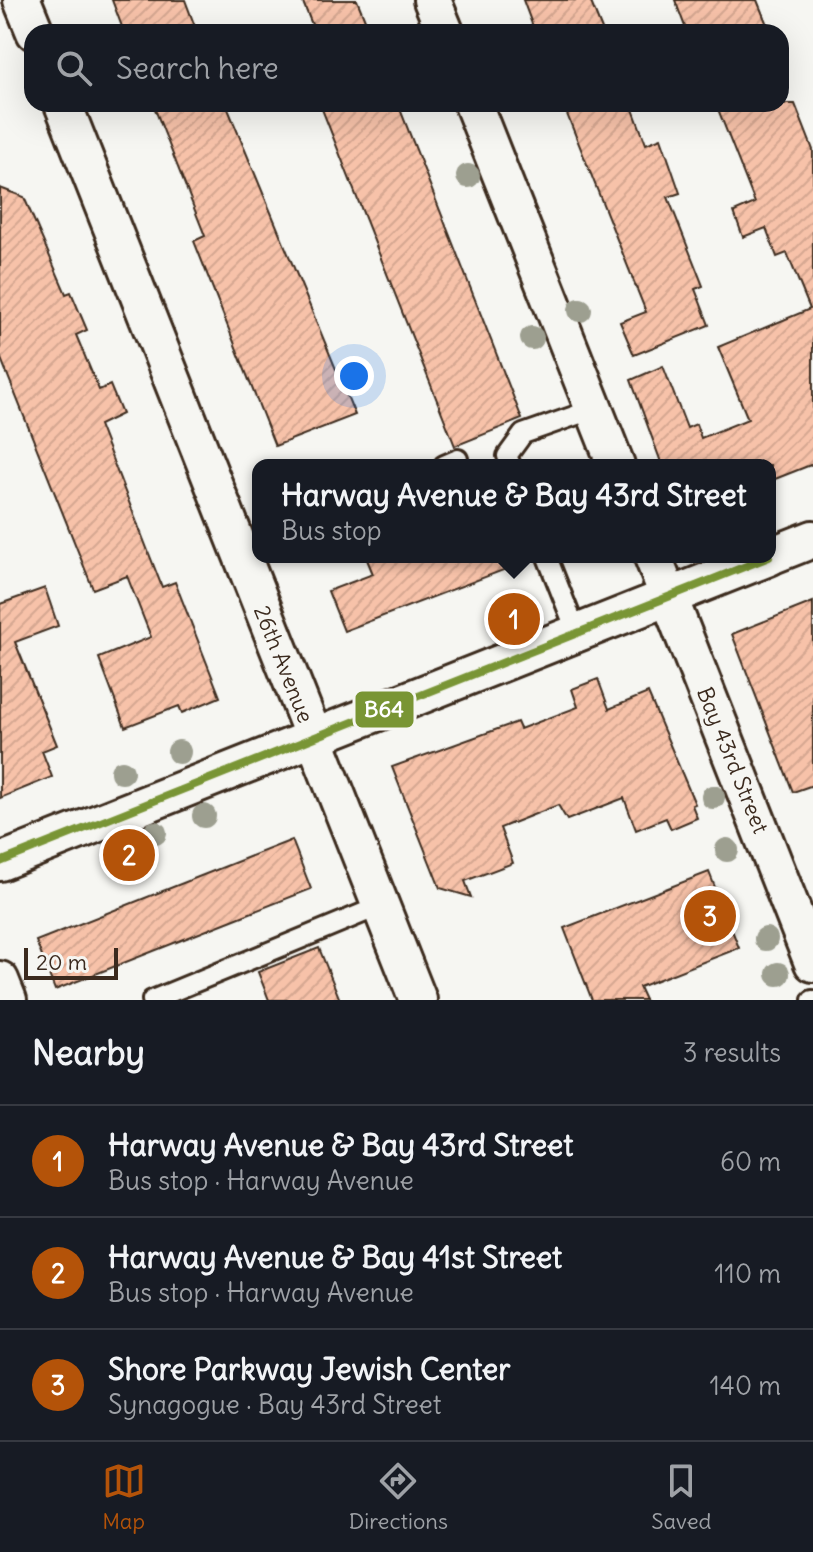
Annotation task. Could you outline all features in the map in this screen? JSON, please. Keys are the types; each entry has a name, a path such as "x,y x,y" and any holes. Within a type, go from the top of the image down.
{"street":[{"path":"22,0 32,24"},
{"path":"432,0 442,24"},
{"name":"26th Avenue","path":"66,112 248,545"},
{"path":"476,112 614,459"},
{"path":"776,554 813,539"},
{"name":"26th Avenue","path":"254,563 314,737 418,1000"},
{"name":"Bay 43rd Street","path":"655,563 813,963"},
{"path":"0,862 754,563"},
{"path":"0,980 8,1000"}],"lane":[{"path":"508,459 507,456 523,434 594,409"},
{"path":"549,563 577,633"},
{"path":"152,1000 380,906"}],"building":[{"path":"112,0 185,0 194,24 121,24"},
{"path":"302,0 357,0 367,24 312,24"},
{"path":"523,0 590,0 600,24 532,24"},
{"path":"675,0 757,0 767,24 684,24"},
{"path":"789,104 795,104 813,150 813,464 776,479 776,459 660,459 631,380 663,366 687,428 696,424 701,438 748,419 718,347 810,309 787,253 777,257 766,228 743,237 734,212 755,203 719,112 789,112"},
{"path":"156,112 229,112 355,415 275,446 194,241 205,236"},
{"path":"323,112 401,112 522,419 455,446"},
{"path":"566,112 634,112 646,144 661,138 680,193 668,197 703,286 695,289 709,325 634,355 620,322 646,312"},
{"path":"0,188 24,197 66,294 71,292 87,330 76,335 99,390 110,385 122,414 99,425 162,587 175,582 220,697 182,713 179,706 125,727 99,658 151,637 127,576 93,589 0,356"},
{"path":"368,563 522,563 344,631 328,591 373,574"},
{"path":"45,588 58,626 15,642 57,745 42,751 52,777 0,798 0,604"},
{"path":"813,602 813,785 793,792 732,634"},
{"path":"598,679 609,709 648,693 695,804 692,805 697,818 671,829 666,818 636,830 624,798 567,820 558,805 500,828 513,863 465,881 471,897 440,888 392,767 517,722 520,729 578,707 572,689"},
{"path":"292,840 311,889 55,990 36,941"},
{"path":"709,872 739,948 639,987 645,1000 592,1000 564,928"},
{"path":"319,948 340,1000 269,1000 258,972"}],"transit line":[{"name":"B64","path":"0,862 754,563"}],"place":[{"name":"Harway Avenue & Bay 43rd Street","path":"514,619"},
{"name":"Harway Avenue & Bay 41st Street","path":"129,855"},
{"name":"Shore Parkway Jewish Center","path":"710,916"}]}
